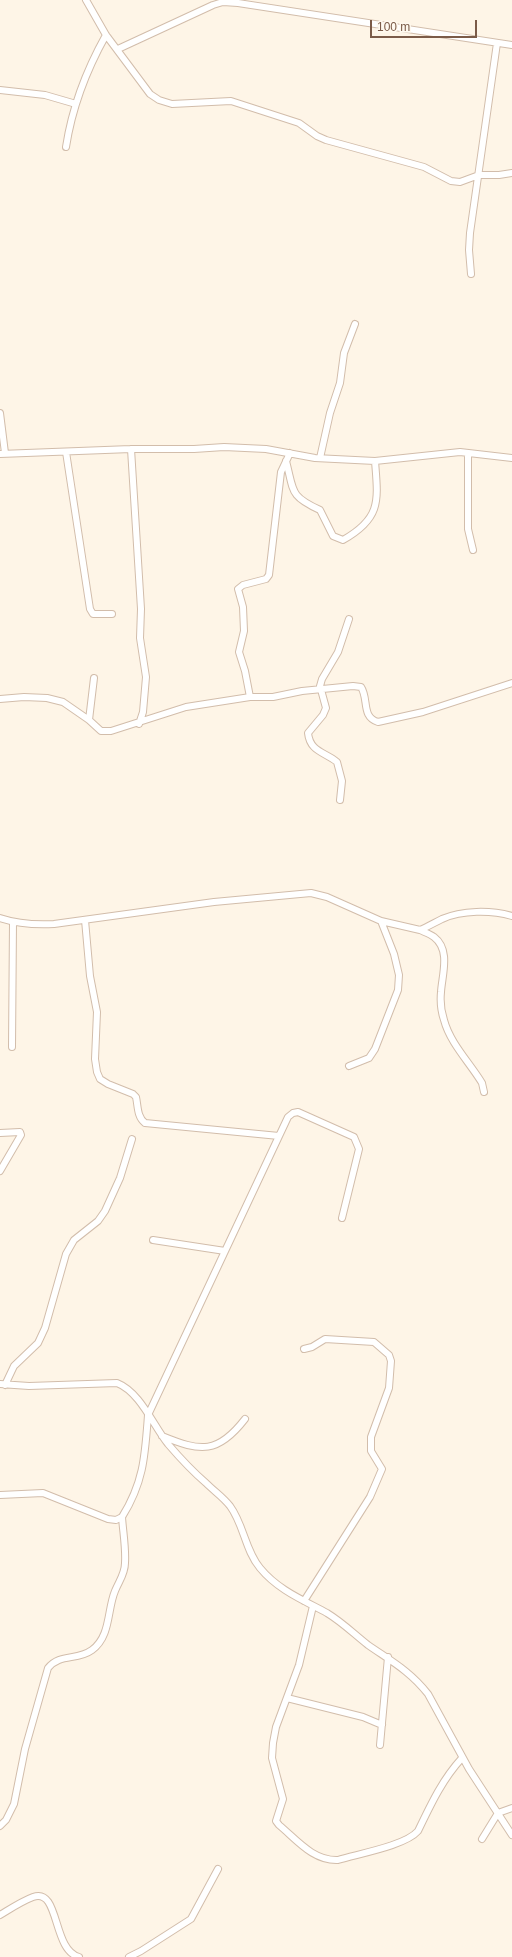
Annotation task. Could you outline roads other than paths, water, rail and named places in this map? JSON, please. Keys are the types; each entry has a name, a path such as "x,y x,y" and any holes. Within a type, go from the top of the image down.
{"street":[{"path":"86,0 106,35 118,49 150,94 159,100 172,104 231,101 299,123 317,136 326,140 424,167 451,181 460,182 479,175 499,175 512,173"},
{"path":"118,49 223,2 238,3 512,45"},
{"path":"66,147 68,130 76,104 95,56 106,35"},
{"path":"471,274 469,250 470,233 497,43"},
{"path":"0,90 45,95 76,104"},
{"path":"320,458 330,413 340,383 344,353 355,324"},
{"path":"0,413 2,453 131,449 194,449 224,446 266,449 320,458 375,461 468,453 512,458"},
{"path":"131,449 141,609 140,638 146,677 143,712 139,724"},
{"path":"66,452 90,610 93,614 97,615 112,614"},
{"path":"250,697 245,671 239,652 244,630 243,607 238,589 243,585 266,579 269,575 278,485 281,472 290,453"},
{"path":"468,453 468,528 474,550"},
{"path":"286,461 293,492 307,505 320,510 328,529 334,536 343,540 355,532 374,513 376,507 375,461"},
{"path":"340,800 342,781 337,762 321,754 312,746 308,733 323,715 326,708 320,686 322,679 338,652 349,619"},
{"path":"89,720 94,678"},
{"path":"0,699 24,697 46,698 63,702 89,720 101,731 111,732 139,724 186,707 250,697 273,697 322,689 361,687 364,691 367,714 371,720 378,722 423,712 512,683"},
{"path":"0,918 13,922 36,925 311,892 327,897 381,921 420,930 434,937 440,944 443,952 444,967 441,992 444,1021 453,1038 482,1083 484,1092"},
{"path":"420,930 442,919 455,915 470,913 504,914 512,916"},
{"path":"85,920 90,976 97,1012 95,1059 97,1072 100,1079 108,1084 133,1094 136,1097 140,1120 144,1123 280,1136"},
{"path":"349,1066 368,1058 372,1054 398,990 399,974 394,954 381,921"},
{"path":"12,1047 13,922"},
{"path":"0,1826 6,1820 14,1804 25,1749 48,1668 58,1659 77,1656 91,1651 98,1644 107,1628 114,1592 124,1574 125,1563 122,1517 140,1481 144,1465 148,1415 288,1117 293,1113 298,1112 354,1137 359,1149 342,1218"},
{"path":"0,1133 20,1132 21,1135 0,1171"},
{"path":"132,1139 120,1178 105,1211 98,1221 74,1240 66,1254 45,1328 38,1343 14,1366 2,1385 78,1385 117,1383 125,1386 133,1393 162,1436 184,1462 229,1505 241,1525 251,1554 258,1567 269,1579 341,1622 368,1645 410,1673 428,1694 462,1758 512,1835"},
{"path":"153,1240 225,1251"},
{"path":"304,1349 312,1347 325,1339 374,1342 383,1348 391,1361 389,1388 371,1437 371,1451 382,1469 380,1476 370,1497 304,1601"},
{"path":"162,1436 181,1444 202,1448 214,1446 225,1441 236,1431 245,1418"},
{"path":"0,1495 43,1493 108,1519 116,1520 122,1517"},
{"path":"313,1606 299,1665 276,1727 273,1743 272,1758 283,1799 276,1821 309,1851 319,1857 338,1860 402,1842 413,1836 418,1831 438,1790 449,1772 462,1758"},
{"path":"380,1745 388,1657"},
{"path":"287,1698 363,1717 382,1725"},
{"path":"482,1839 498,1813 512,1808"},
{"path":"129,1957 191,1918 218,1869"},
{"path":"0,1915 33,1897 42,1896 47,1898 51,1906 60,1938 68,1950 79,1957"}]}
